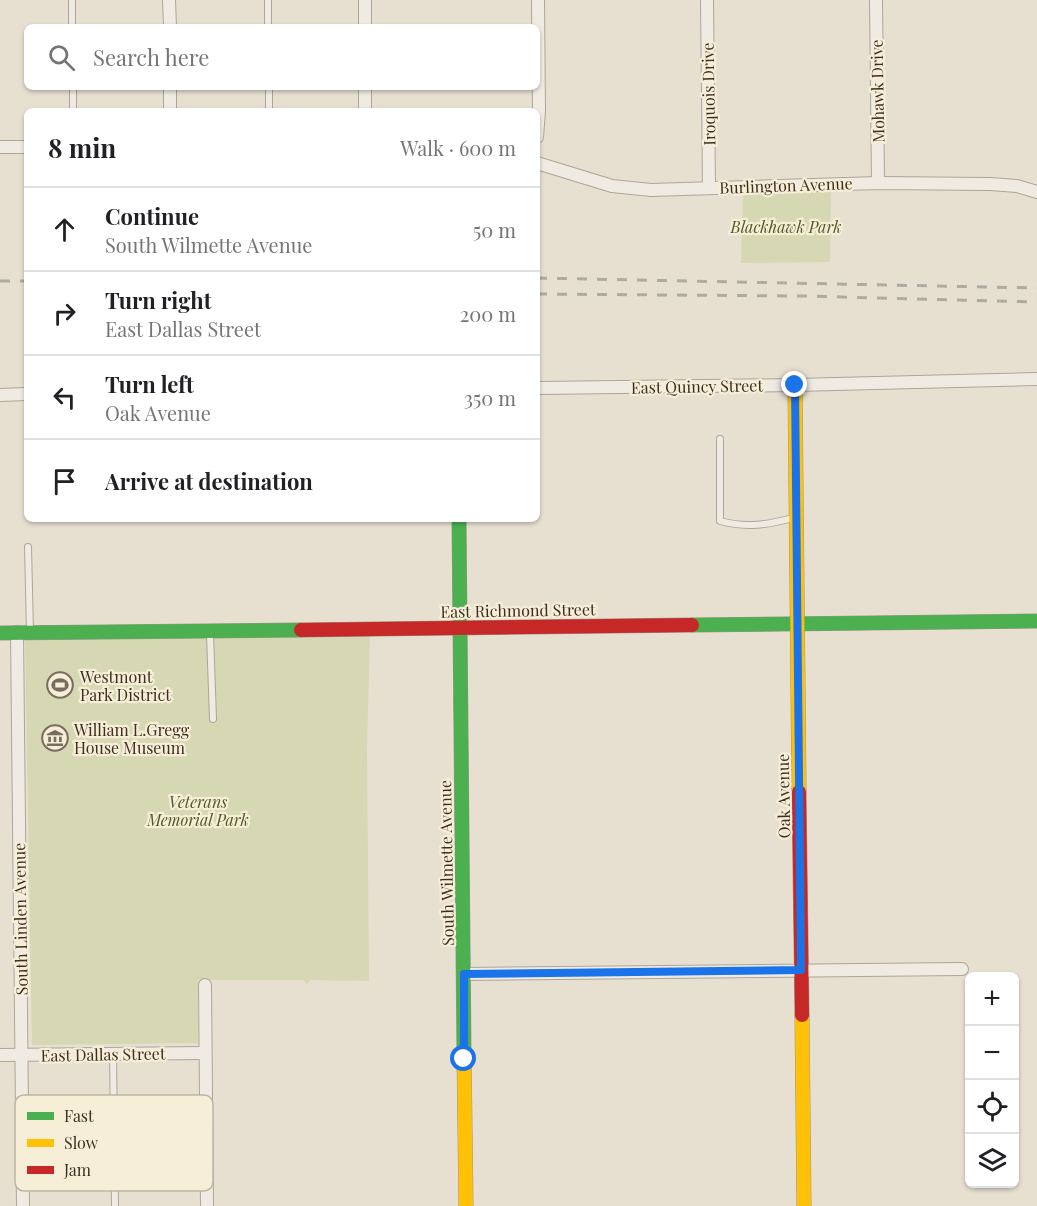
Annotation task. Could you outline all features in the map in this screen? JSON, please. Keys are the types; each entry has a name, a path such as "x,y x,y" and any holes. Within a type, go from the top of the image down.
{"street":[{"path":"169,0 170,24"},
{"path":"364,0 365,24"},
{"path":"538,0 538,24"},
{"name":"Iroquois Drive","path":"707,0 709,188"},
{"name":"Mohawk Drive","path":"876,0 878,183"},
{"path":"170,90 170,108"},
{"path":"365,90 365,108"},
{"path":"539,90 539,108"},
{"path":"0,147 24,147"},
{"name":"Burlington Avenue","path":"540,164 612,186 651,190 878,183 990,184 1036,189"},
{"name":"East Quincy Street","path":"540,388 1037,379"},
{"name":"Oak Avenue","path":"795,385 804,1206"},
{"path":"0,394 24,394"},
{"name":"South Wilmette Avenue","path":"459,522 466,1206"},
{"name":"East Richmond Street","path":"0,633 1037,621"},
{"name":"South Linden Avenue","path":"22,1095 24,632"},
{"path":"464,974 962,969"},
{"path":"205,985 206,1095"},
{"name":"East Dallas Street","path":"0,1055 205,1053"},
{"name":"South Linden Avenue","path":"23,1191 23,1206"},
{"path":"207,1191 207,1206"}],"lane":[{"path":"72,0 72,24"},
{"path":"268,0 268,24"},
{"path":"73,90 73,108"},
{"path":"269,90 269,108"},
{"path":"720,439 720,521 753,526 796,517"},
{"path":"24,632 28,547"},
{"path":"210,630 213,719"},
{"path":"113,1054 114,1095"},
{"path":"115,1191 115,1206"}],"green space":[{"name":"Blackhawk Park","path":"831,189 830,262 741,263 743,192"},
{"name":"Veterans Memorial Park","path":"370,634 367,747 369,981 311,980 307,984 303,980 198,980 198,1043 32,1045 25,637"}],"railway":[{"path":"540,278 1037,288"},
{"path":"0,281 24,281"},
{"path":"540,294 803,296 1037,302"}],"traffic: fast":[{"path":"459,522 464,1052"},
{"path":"692,625 1037,621"},
{"path":"0,633 301,630"}],"traffic: slow":[{"path":"795,385 799,792"},
{"path":"802,1015 804,1206"},
{"path":"464,1052 466,1206"}],"traffic: jam":[{"path":"301,630 692,625"},
{"path":"799,792 802,1015"}],"place":[{"name":"Westmont Park District","path":"60,685"},
{"name":"William L.Gregg House Museum","path":"55,738"}],"route":[{"path":"464,1059 464,974 801,970 795,385"}]}
